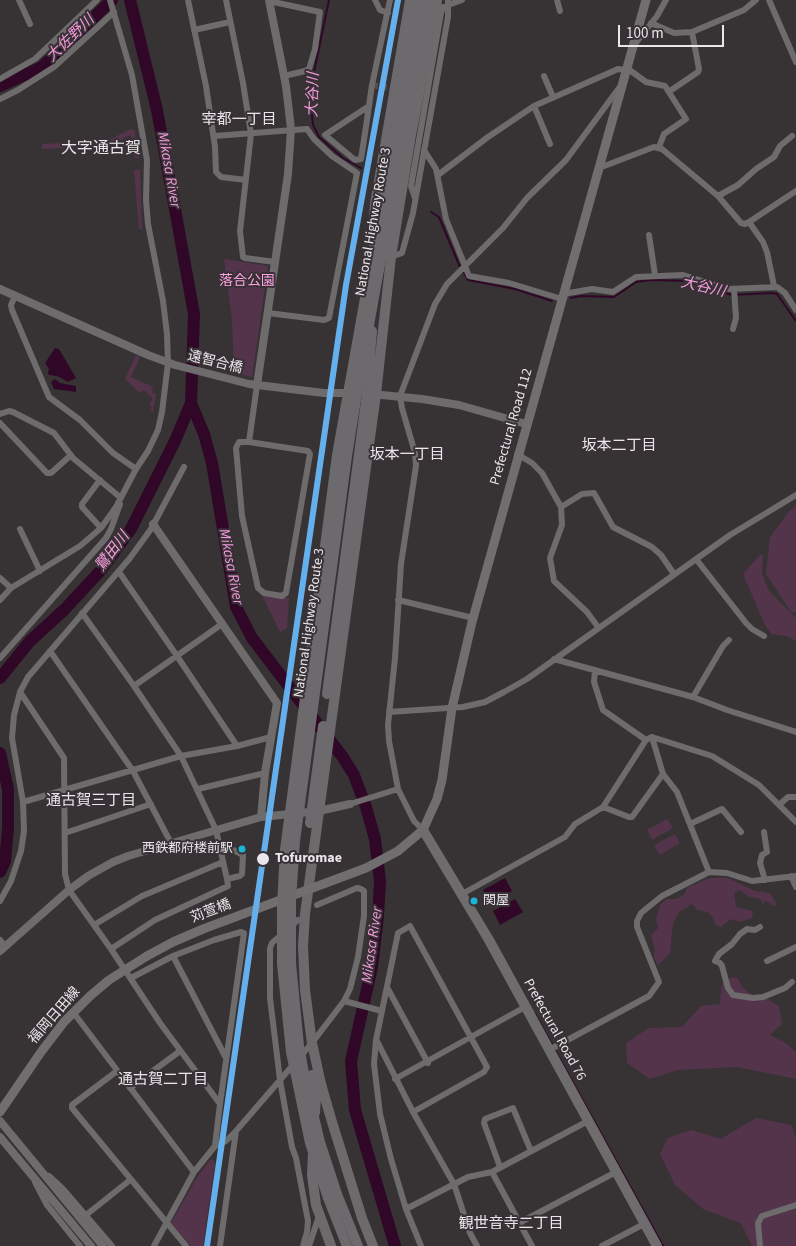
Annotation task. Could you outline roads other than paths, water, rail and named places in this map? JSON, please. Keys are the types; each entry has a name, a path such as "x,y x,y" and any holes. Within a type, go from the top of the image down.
{"highway":[{"path":"372,394 375,204 410,0"},
{"name":"National Highway Route 3","path":"401,126 418,0"},
{"name":"National Highway Route 3","path":"347,1246 332,1196 303,1116 290,1044 282,964 282,906 285,850 337,456 401,126 428,0"},
{"path":"373,1246 362,1218 332,1122 303,1020 298,966 298,920 315,811 391,256 437,0"},
{"path":"315,811 303,946 309,1046 316,1097 312,1175 319,1216 331,1246"},
{"name":"National Highway Route 3","path":"332,1196 358,1246"}],"main road":[{"name":"Prefectural Road 112","path":"398,851 423,830 434,808 442,780 452,708 473,618 517,454 538,389 621,84 646,0"},
{"name":"Prefectural Road 76","path":"423,830 462,894 526,1007 553,1048 588,1121 656,1246"},
{"name":"苅萱橋","path":"147,956 203,929 366,868 398,851"},
{"name":"福岡日田線","path":"0,1112 41,1052 74,1012 110,980 147,956"}],"street":[{"path":"19,0 30,24"},
{"path":"0,79 36,58 97,0"},
{"path":"0,600 11,588 80,546 100,528 121,498 158,430 171,364 163,301 148,224 146,200 147,160 132,75 110,0"},
{"path":"188,0 206,86 218,175 246,180"},
{"path":"226,0 251,134 240,230 243,257 275,262"},
{"path":"375,0 380,10 388,13"},
{"path":"369,106 325,135 355,160 361,159 369,106 390,0"},
{"path":"415,199 410,186 441,13 443,7 448,3 462,0"},
{"path":"558,0 560,10"},
{"path":"633,47 666,0"},
{"path":"651,23 674,33 692,32 744,10 756,0"},
{"path":"769,0 796,62"},
{"path":"249,442 253,385 268,313 288,174 291,129 284,76 269,1 320,12 315,49 308,69 284,76"},
{"path":"391,256 402,252 413,213 448,3"},
{"path":"0,99 54,67 114,11"},
{"path":"194,30 230,22"},
{"path":"670,91 698,72 692,32"},
{"path":"438,175 488,137 534,106 618,69 634,73 646,82 665,86 670,91 686,119 664,134 659,147"},
{"path":"544,76 553,97"},
{"path":"423,830 414,821 398,789 389,741 403,547 416,466 400,396 435,304 446,284 503,228 527,198 566,160 621,84"},
{"path":"534,106 550,144"},
{"path":"214,136 307,129 314,140 332,156 355,171 357,176 338,263 329,318 324,320 268,313"},
{"path":"718,196 738,185 756,169 774,157 780,146 792,136"},
{"path":"599,168 654,147 659,147 718,196 745,224 796,191"},
{"path":"424,150 438,175 446,219 469,276 509,282 562,297 592,289 613,292 636,277 683,275 728,289 774,286 783,290 796,310"},
{"path":"398,211 413,213"},
{"path":"750,222 767,252 774,286"},
{"path":"649,236 654,275"},
{"path":"733,329 736,318 734,289"},
{"name":"遠智合橋","path":"0,290 171,364 253,385 324,393 400,396 459,405 526,424"},
{"path":"14,296 11,305 12,310 49,397 80,420 113,453 136,469"},
{"path":"0,414 13,412 54,433 71,455 121,498"},
{"path":"0,424 47,473 51,473 71,455"},
{"path":"239,442 249,442 308,451 310,454 286,593 282,596 264,593 258,588 242,516 236,448 239,442"},
{"path":"517,454 542,472 561,507 562,525 550,558 554,581 582,607 598,627"},
{"path":"0,901 11,881 21,851 24,831 24,802 12,738 14,715 20,692 28,677 118,572 154,524 184,467"},
{"path":"100,480 82,504 82,507 100,528"},
{"path":"561,507 582,494 594,493 613,527 652,547 661,555 674,574"},
{"path":"390,712 474,705 494,697 527,678 730,535 796,495"},
{"path":"0,658 106,538 116,516 121,498"},
{"path":"154,524 277,704 265,773 261,817"},
{"path":"20,530 40,572"},
{"path":"696,559 746,623 764,636"},
{"path":"118,572 237,746"},
{"path":"0,578 11,588"},
{"path":"398,600 473,618"},
{"path":"82,613 182,756 216,830 228,886 155,920 111,949"},
{"path":"134,686 222,624"},
{"path":"692,697 722,646 729,640"},
{"path":"50,651 133,771 171,843"},
{"path":"554,659 692,697 796,732"},
{"path":"595,671 594,682 603,710 649,738 712,756 758,785 796,822"},
{"path":"20,692 64,758 64,874 69,890 180,1051 220,1104"},
{"path":"24,802 182,756 237,746 271,737"},
{"path":"649,738 663,774 677,792 709,872"},
{"path":"462,894 565,838 575,824 603,807 649,738"},
{"path":"198,789 265,773"},
{"path":"603,807 632,817 663,774"},
{"path":"2,946 69,890 88,876 113,862 261,817 315,811 350,804 398,789"},
{"path":"779,805 788,797 796,798"},
{"path":"65,833 151,804"},
{"path":"690,824 722,809 740,832"},
{"path":"764,832 767,852 762,855 760,863 766,880"},
{"path":"220,842 241,852 243,855 242,874 227,879"},
{"path":"94,926 142,896 223,862"},
{"path":"553,1048 649,996 659,982 636,927 641,913 662,896 709,872 727,873 752,881 794,876 796,887"},
{"path":"154,1246 194,1172 215,1146 226,1141 236,1131 346,1002 358,957 364,916 364,891 356,888 317,905"},
{"path":"298,920 274,939 270,948 270,998 280,1080 308,1221 303,1246"},
{"path":"413,1112 486,1070 487,1067 410,926 398,933 388,989 379,1010 374,1064 380,1114 391,1159 406,1209 421,1246"},
{"path":"760,927 755,930 747,929 740,934 732,944 719,954 715,961 722,966 728,988 733,995 753,998 763,997 785,988 792,982"},
{"path":"131,978 173,956 214,940 241,932 244,933 215,1146"},
{"path":"767,961 796,947"},
{"path":"173,956 226,1058"},
{"path":"388,989 428,1063"},
{"path":"346,1002 379,1010"},
{"path":"395,1080 526,1007"},
{"path":"74,1012 194,1172"},
{"path":"376,1040 395,1080 454,1184 470,1233 477,1246"},
{"path":"130,1088 180,1051"},
{"path":"117,1071 72,1105 72,1108 186,1246"},
{"path":"500,1167 484,1123 486,1119 513,1108 530,1151"},
{"path":"0,1121 103,1246"},
{"path":"406,1209 468,1177 492,1172 588,1121"},
{"path":"220,1246 236,1131"},
{"path":"0,1137 92,1246"},
{"path":"40,1169 63,1188 112,1246"},
{"path":"492,1172 532,1246"},
{"path":"519,1223 616,1172"},
{"path":"34,1177 47,1205 80,1246"},
{"path":"86,1215 130,1180"},
{"path":"760,1246 758,1223 762,1216 796,1205"},
{"path":"309,1246 319,1216"},
{"path":"602,1246 644,1224"}],"waterway":[{"name":"大佐野川","path":"0,86 42,67 112,0"},
{"name":"Mikasa River","path":"130,0 157,110 194,314 191,403 204,434 212,463 236,607 252,638 342,756 354,775 375,839 380,881 378,916 372,967 351,1061 355,1110 395,1246"},
{"name":"大谷川","path":"329,0 312,82 311,106 313,125 319,137 343,158 361,168"},
{"name":"大谷川","path":"431,212 439,217 460,267"},
{"name":"大谷川","path":"463,271 468,280 515,289 552,301"},
{"name":"大谷川","path":"571,298 581,296 614,297 636,282 651,280 687,281 732,295 777,294 796,321"},
{"name":"鷺田川","path":"0,678 30,641 65,609 101,570 131,529 175,441 191,403"},
{"name":"鷺田川","path":"0,753 8,789 8,828 5,861 0,872"},
{"path":"535,1014 663,1246"}],"tunnel":[{"path":"372,85 398,89"}],"place":[{"name":"西鉄都府楼前駅","path":"242,849"},
{"name":"Tofuromae","path":"263,859"},
{"name":"関屋","path":"474,901"}],"district":[{"name":"宰都一丁目","path":"239,121"},
{"name":"大字通古賀","path":"101,149"},
{"name":"坂本二丁目","path":"619,447"},
{"name":"坂本一丁目","path":"407,456"},
{"name":"通古賀三丁目","path":"91,802"},
{"name":"通古賀二丁目","path":"163,1081"},
{"name":"観世音寺二丁目","path":"511,1225"}],"park label":[{"name":"落合公園","path":"247,282"}]}
